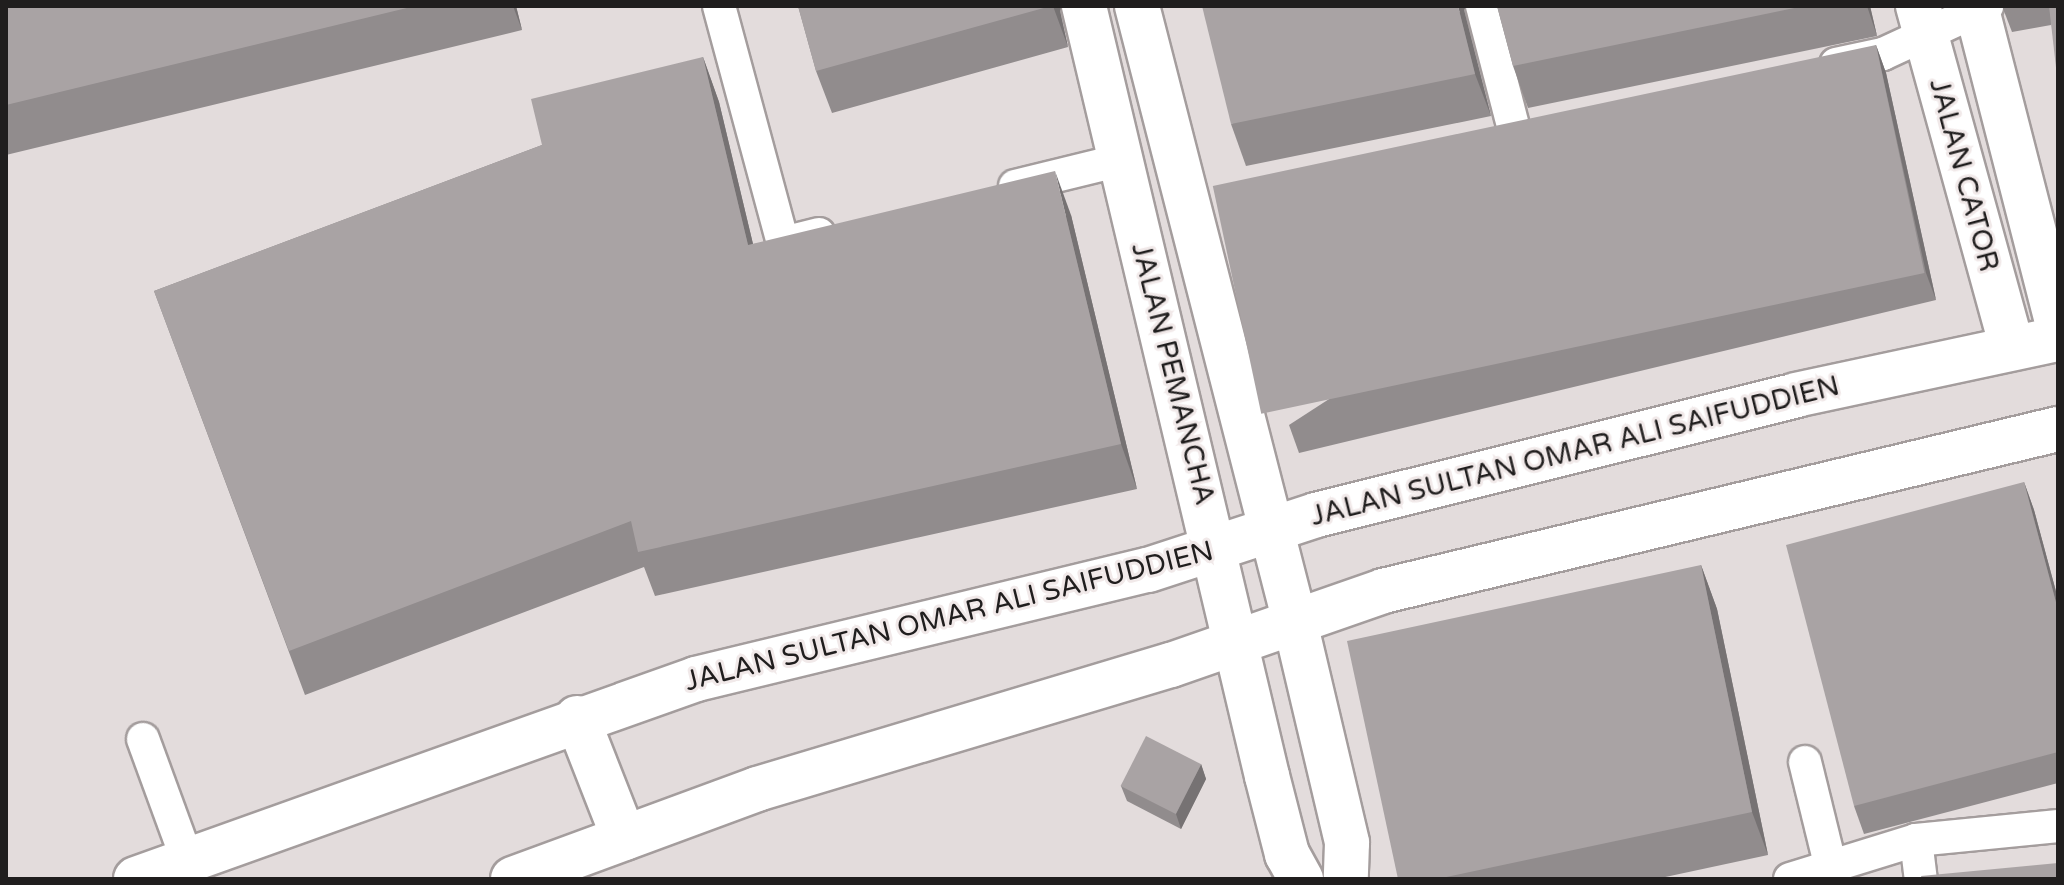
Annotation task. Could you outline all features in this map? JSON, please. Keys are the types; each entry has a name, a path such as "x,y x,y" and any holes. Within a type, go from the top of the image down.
{"main road":[{"name":"JALAN PEMANCHA","path":"1084,6 1287,854 1301,879"},
{"name":"JALAN PEMANCHA","path":"1137,6 1202,195 1271,529 1347,843 1346,879"},
{"name":"JALAN CATOR","path":"1980,7 2058,325"},
{"name":"JALAN CATOR","path":"1921,19 2011,344"},
{"name":"JALAN SULTAN OMAR ALI SAIFUDDIEN","path":"136,879 577,718 696,679 1216,549 1271,529 2011,344 2058,339"},
{"path":"513,879 923,734 1235,642 1294,618 2058,429"},
{"path":"577,718 624,838"}],"lane":[{"path":"719,6 783,243 844,228"},
{"path":"1482,6 1515,134"},
{"path":"1807,71 1883,54 1921,19 1980,7"},
{"path":"983,194 1121,160"},
{"path":"143,739 187,859"},
{"path":"1805,762 1831,868"},
{"path":"1790,879 1916,840 2058,826"},
{"path":"1916,840 1921,879"}],"building":[{"path":"6,6 415,6 6,105"},
{"path":"798,6 1051,6 816,71"},
{"path":"1202,6 1458,6 1475,74 1231,124"},
{"path":"1497,6 1804,6 1513,66"},
{"path":"2049,6 2058,6 2058,85"},
{"path":"1876,45 1924,273 1261,414 1213,186"},
{"path":"703,57 748,245 1055,171 1121,444 638,552 631,521 289,651 154,291 542,145 531,99"},
{"path":"2024,482 2058,610 2058,752 1854,806 1786,545"},
{"path":"1701,565 1752,812 1437,879 1398,879 1347,641"},
{"path":"1146,736 1201,764 1176,814 1121,786"},
{"path":"2058,863 2058,879 1922,879 1921,876"}]}
